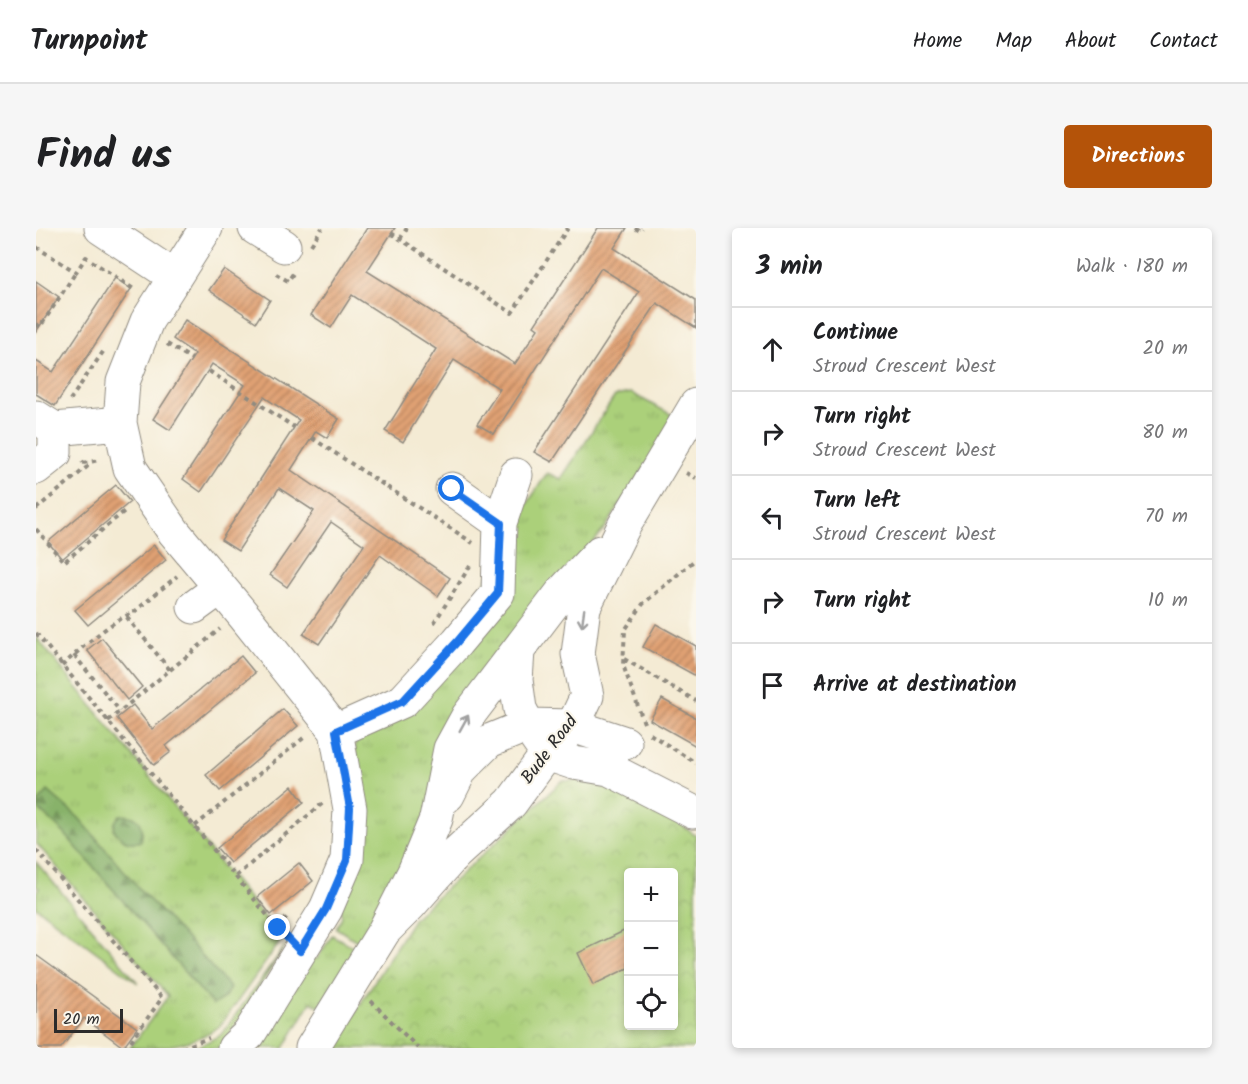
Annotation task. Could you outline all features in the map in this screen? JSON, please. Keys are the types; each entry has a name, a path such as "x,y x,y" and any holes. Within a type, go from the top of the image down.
{"street":[{"path":"101,228 175,277"},
{"path":"206,228 147,321 123,382 120,423 130,468 174,532 208,597 324,736 350,808 347,860 326,909 289,940 249,1034 234,1048"},
{"path":"255,228 284,246"},
{"name":"Bude Road","path":"384,931 454,854 561,758 587,696 578,654 584,607 624,526 696,405"},
{"path":"36,468 55,453 45,423 120,423"},
{"path":"324,736 403,701 498,593 501,523 516,476"},
{"path":"452,489 501,523"},
{"name":"Bude Road","path":"312,1048 365,983 384,931 414,872 436,819 450,749 468,716 563,591 624,526"},
{"path":"518,651 516,680 520,709 528,725 561,758 609,769 694,813"},
{"path":"587,696 625,743 694,813"},
{"path":"436,819 461,769 489,741 528,725 573,726 625,743"}],"path":[{"path":"400,239 407,228"},
{"path":"392,233 512,313 568,228"},
{"path":"635,228 640,231 642,228"},
{"path":"36,247 76,272"},
{"path":"36,324 40,327 86,257 140,293"},
{"path":"165,343 192,359"},
{"path":"209,371 294,427"},
{"path":"312,438 482,549"},
{"path":"83,462 99,459 106,468"},
{"path":"36,530 64,562 133,504"},
{"path":"431,627 475,559"},
{"path":"696,559 643,604 625,630 623,665 647,732 696,763"},
{"path":"62,666 125,615 133,613 177,576"},
{"path":"108,721 229,620 208,597"},
{"path":"125,615 170,670"},
{"path":"36,633 289,940"},
{"path":"74,655 120,711"},
{"path":"624,659 696,700"},
{"path":"195,826 309,734 324,736"},
{"path":"236,876 326,800 327,811"},
{"path":"36,850 162,998 126,1048"},
{"path":"289,940 283,920 291,913"},
{"path":"365,983 370,1000 418,1048"}],"green space":[{"path":"631,393 678,418 605,528 477,689 415,844 360,943 336,928 342,916 339,905 356,739 436,681 515,523 547,473 561,479 615,396"},
{"path":"36,637 282,939 220,1026 199,1038 166,1046 130,1048 168,996 36,843"},
{"path":"603,779 653,804 696,836 696,1048 333,1048 414,918 562,781"},
{"path":"48,791 79,818 144,894 230,988 224,998 213,1005 64,833 39,810 39,801"},
{"path":"120,815 132,816 139,821 142,829 141,841 126,841 114,830 115,822"},
{"path":"36,862 138,983 36,907 36,893 39,888 36,886"},
{"path":"332,935 355,948 320,1007 311,1002 284,1048 249,1048 307,960 317,959"},
{"path":"286,945 221,1048 195,1048 221,1035"}],"building":[{"path":"367,228 395,228 367,271 515,364 538,329 534,326 598,228 627,228 614,248 696,300 696,328 657,303 552,462 534,452 639,292 601,268 494,434 477,424 500,389 454,360 403,442 385,431 436,349 352,295 331,328 311,315"},
{"path":"224,269 270,300 256,322 209,290"},
{"path":"115,278 131,289 55,406 36,394 36,361 53,372"},
{"path":"36,281 59,297 36,332"},
{"path":"185,320 339,419 327,438 316,431 291,470 450,578 438,596 380,555 319,644 303,634 364,545 331,522 287,587 270,575 314,511 279,488 238,551 221,540 299,420 264,397 201,492 183,479 245,385 212,364 170,430 153,419 195,354 173,339"},
{"path":"116,485 130,502 62,559 48,542"},
{"path":"154,545 166,560 88,625 75,610"},
{"path":"656,624 696,646 696,676 643,647"},
{"path":"102,638 142,687 127,700 87,650"},
{"path":"241,656 255,673 166,746 171,752 154,765 117,718 133,705 152,729"},
{"path":"662,699 696,718 696,746 650,720"},
{"path":"283,709 298,726 220,791 206,775"},
{"path":"292,786 304,802 230,863 217,848"},
{"path":"299,863 313,881 271,915 257,897"},
{"path":"624,931 624,970 593,985 578,953"},
{"path":"36,955 137,1028 123,1047 84,1018 61,1048 36,1048"}],"route":[{"path":"278,928 300,951 326,909 347,860 350,808 336,731 403,701 498,593 501,523 452,489"}]}
